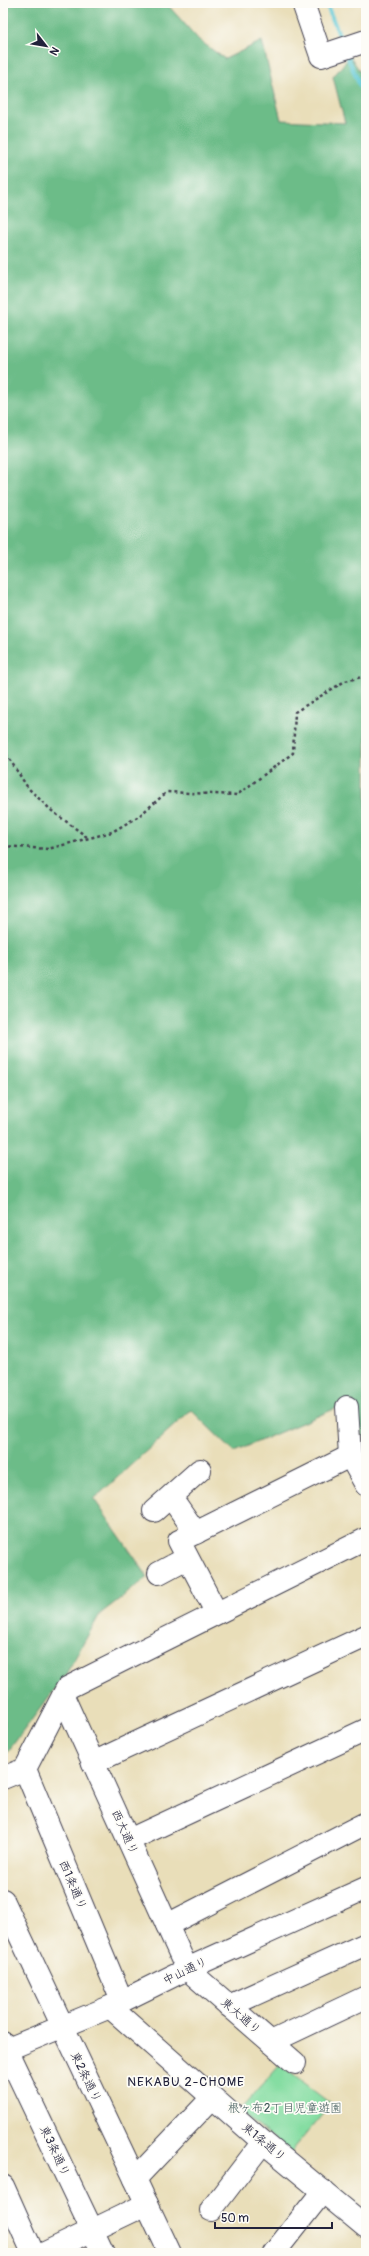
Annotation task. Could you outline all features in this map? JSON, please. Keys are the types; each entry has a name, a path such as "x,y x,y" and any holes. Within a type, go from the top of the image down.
{"street":[{"path":"303,3 321,56 352,46"},
{"path":"347,1407 350,1456 366,1485"},
{"path":"216,1612 179,1541 350,1456"},
{"path":"154,1511 200,1470"},
{"path":"171,1497 196,1533"},
{"path":"3,1778 25,1769 67,1688 216,1612 366,1539"},
{"path":"159,1573 187,1558"},
{"path":"94,1763 366,1636"},
{"name":"西大通り","path":"63,1696 187,1969"},
{"path":"129,1840 366,1730"},
{"name":"西1条通り","path":"25,1769 116,2004"},
{"path":"168,1925 366,1824"},
{"name":"中山通り","path":"4,2048 116,2004 187,1969 366,1888"},
{"name":"東2条通り","path":"3,1900 170,2253"},
{"path":"229,2006 366,1944"},
{"name":"東大通り","path":"187,1969 295,2063"},
{"path":"271,2042 366,1997"},
{"name":"東1条通り","path":"116,2004 212,2098 323,2192 366,2226"},
{"name":"東3条通り","path":"4,2048 103,2253"},
{"path":"135,2179 212,2098"},
{"path":"211,2210 264,2142"},
{"path":"3,2186 33,2253"},
{"path":"274,2253 323,2192"},
{"path":"44,2253 147,2204"}],"path":[{"path":"3,846 48,849 87,837 112,832 139,816 167,792 237,795 293,753 295,712 345,681 366,676"},
{"path":"3,749 28,788 52,811 87,837"}],"green space":[{"path":"3,3 166,3 199,40 225,59 262,41 281,120 345,123 333,77 350,56 366,81 366,1446 353,1401 234,1452 191,1410 94,1499 148,1577 100,1614 66,1674 3,1758"},
{"name":"根ヶ布2丁目児童遊園","path":"280,2065 331,2104 291,2152 239,2111"}],"waterway":[{"path":"326,3 342,42"},
{"path":"346,53 366,100"}],"district":[{"name":"NEKABU 2-CHOME","path":"186,2081"}]}
